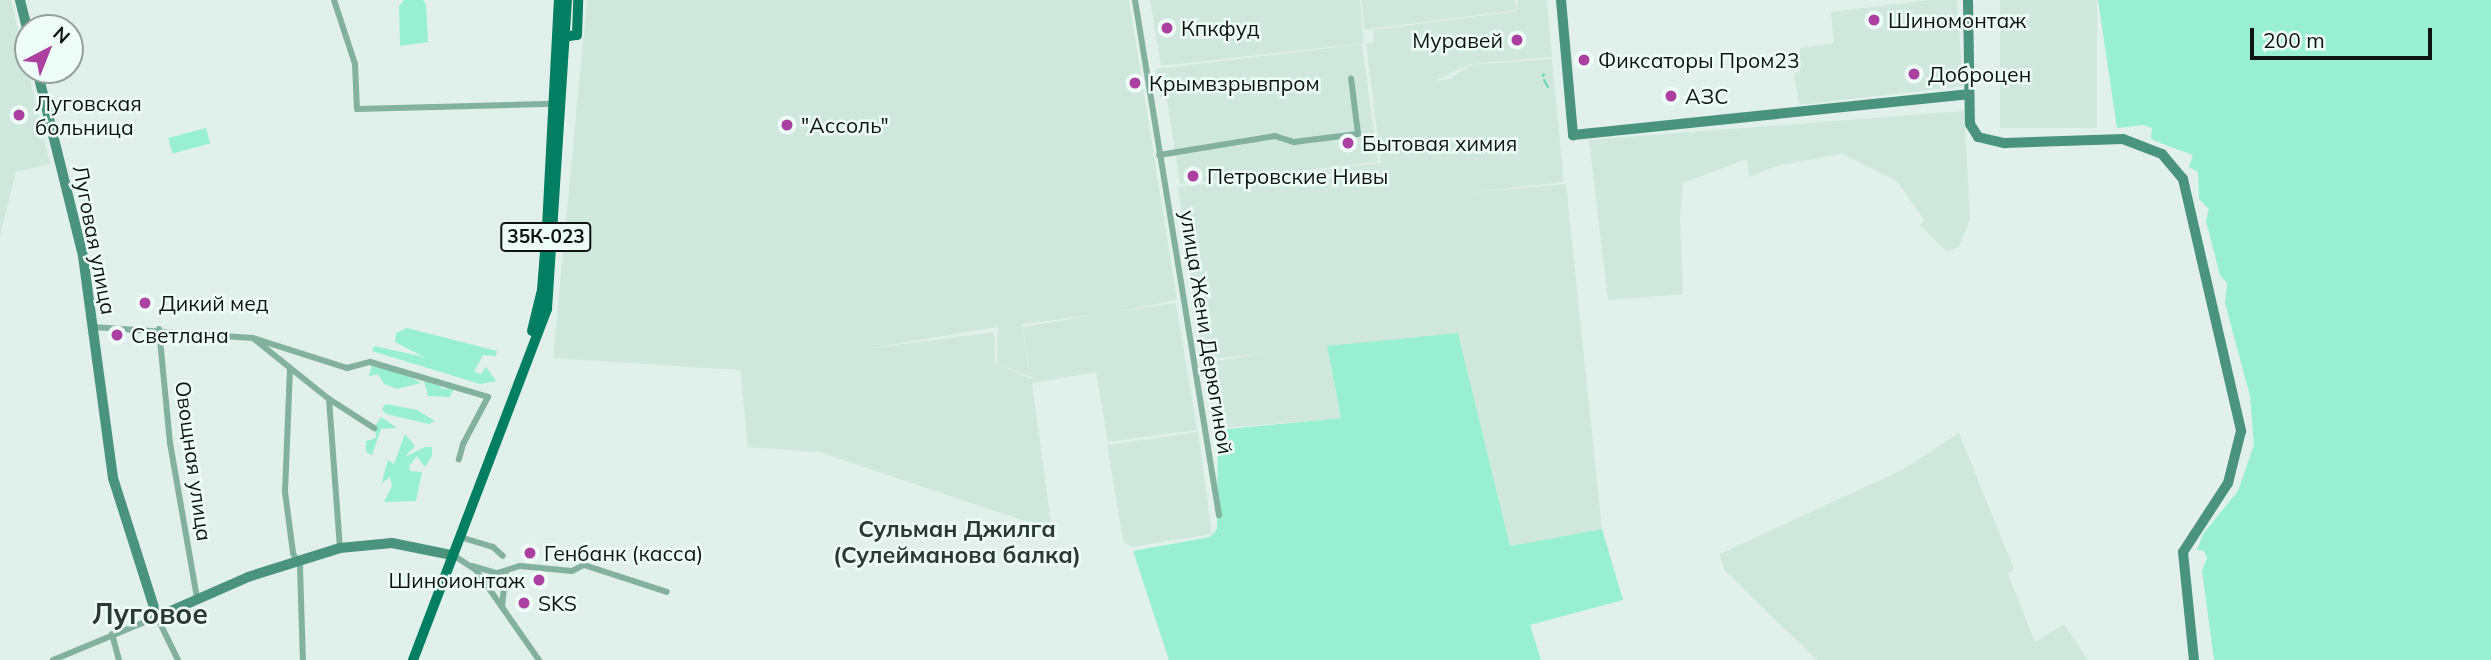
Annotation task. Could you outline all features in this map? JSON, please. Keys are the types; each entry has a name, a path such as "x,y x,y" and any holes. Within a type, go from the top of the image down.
{"main road":[{"name":"35К-023","path":"413,660 547,309 555,228 559,0"},
{"name":"35К-023","path":"487,466 542,290 553,104 559,38 567,0"},
{"path":"559,38 577,35 578,0"},
{"path":"1561,0 1573,135 1968,94"},
{"path":"1968,0 1970,124 1978,136 1992,142 2138,143 2169,159 2183,179 2241,431 2228,483 2183,552 2194,660"},
{"name":"Луговая улица","path":"40,84 83,256 113,478 157,617"},
{"path":"157,617 197,598 296,559 340,548 392,543 451,555"}],"street":[{"path":"334,0 355,64 357,108 553,104"},
{"name":"улица Жени Дерюгиной","path":"1135,0 1159,155 1184,283 1219,515"},
{"path":"1159,155 1275,136 1294,142 1358,134 1351,78"},
{"path":"93,327 159,329 253,338 346,368 370,362 488,397 463,444 459,459"},
{"name":"Овощная улица","path":"159,329 170,443 197,598"},
{"path":"253,338 329,399 374,428"},
{"path":"290,368 285,492 303,593 303,660"},
{"path":"329,399 340,548"},
{"path":"458,537 493,547 503,556"},
{"path":"451,555 493,573 520,566 572,571 584,565 667,592"},
{"path":"472,566 539,660"},
{"path":"503,611 506,571"},
{"path":"53,660 157,617"},
{"name":"Луговая улица","path":"157,617 178,660"},
{"path":"112,634 119,660"}],"shaded area":[{"path":"0,0 11,0 14,14 14,84 31,84 50,164 16,172 0,236"},
{"path":"587,0 1129,0 1177,300 1115,312 1176,303 1197,430 1108,442 1096,372 1032,383 1052,530 819,452 748,447 740,370 553,358","holes":["1102,314 1023,327 1031,379 995,363 994,332 859,350 998,327 997,363 1030,377 1022,324"]},
{"path":"1150,0 1360,0 1364,43 1161,66"},
{"path":"1362,0 1515,0 1516,10 1364,30"},
{"path":"1518,0 1547,0 1552,57 1470,64 1435,81 1450,79 1470,65 1552,59 1564,182 1459,194 1566,184 1602,529 1510,546 1458,333 1327,347 1341,418 1223,428 1208,362 1270,353 1203,360 1178,187 1381,163 1366,44 1374,42 1373,30 1517,11"},
{"path":"1929,0 1957,0 1963,86 1799,105 1794,74 1800,71 1800,48 1834,43 1831,12"},
{"path":"2000,0 2097,0 2097,128 2000,128"},
{"path":"1362,44 1378,162 1180,184 1167,99 1159,96 1156,69"},
{"path":"1964,111 1970,220 1959,246 1947,252 1920,225 1924,220 1898,182 1842,154 1779,165 1749,177 1747,159 1683,183 1680,219 1683,294 1608,300 1589,140"},
{"path":"1198,432 1212,534 1131,547 1123,541 1107,445"},
{"path":"1959,433 2014,569 2008,574 2035,642 2064,624 2088,660 1817,660 1724,570 1720,554 1902,470"}],"green space":[{"path":"404,0 423,0 426,4 428,42 400,46 399,6"},
{"path":"2098,0 2491,0 2491,660 2214,660 2202,571 2207,558 2204,551 2197,550 2203,534 2238,491 2254,445 2250,396 2225,303 2227,283 2220,275 2206,221 2209,209 2199,199 2198,172 2189,167 2193,155 2155,141 2151,138 2152,128 2144,125 2117,128"},
{"path":"206,128 210,143 172,154 168,138"},
{"path":"407,328 497,351 496,356 483,355 474,372 481,374 486,367 496,381 480,384 372,351 374,346 424,357 395,342 396,333"},
{"path":"1458,333 1510,546 1602,529 1623,600 1530,625 1541,660 1169,660 1133,551 1210,537 1217,529 1218,430 1341,418 1327,346"},
{"path":"372,364 393,367 421,383 397,389 384,384 378,374 369,376"},
{"path":"433,380 443,389 454,388 450,397 428,396 424,381"},
{"path":"386,404 417,410 435,421 429,424 386,414 382,409"},
{"path":"381,417 397,428 381,429 372,455 366,452 366,441 376,438 375,426"},
{"path":"405,434 415,446 405,457 425,447 432,447 432,456 425,467 417,456 409,466 410,471 422,472 416,501 384,502 392,486 390,477 382,483 386,466 388,460 394,464"}],"waterway":[{"path":"1544,80 1548,87"}],"place":[{"name":"Шиномонтаж","path":"1874,20"},
{"name":"Кпкфуд","path":"1167,28"},
{"name":"Муравей","path":"1517,40"},
{"name":"Фиксаторы Пром23","path":"1584,60"},
{"name":"Доброцен","path":"1914,74"},
{"name":"Крымвзрывпром","path":"1135,83"},
{"name":"АЗС","path":"1671,96"},
{"name":"Луговская больница","path":"19,115"},
{"name":"\"Ассоль\"","path":"787,125"},
{"name":"Бытовая химия","path":"1348,143"},
{"name":"Петровские Нивы","path":"1193,176"},
{"name":"Дикий мед","path":"145,303"},
{"name":"Светлана","path":"117,335"},
{"name":"Генбанк (касса)","path":"530,553"},
{"name":"Шиноионтаж","path":"539,580"},
{"name":"SKS","path":"524,603"}],"district":[{"name":"Сульман Джилга (Сулейманова балка)","path":"957,542"},
{"name":"Луговое","path":"150,614"}]}
